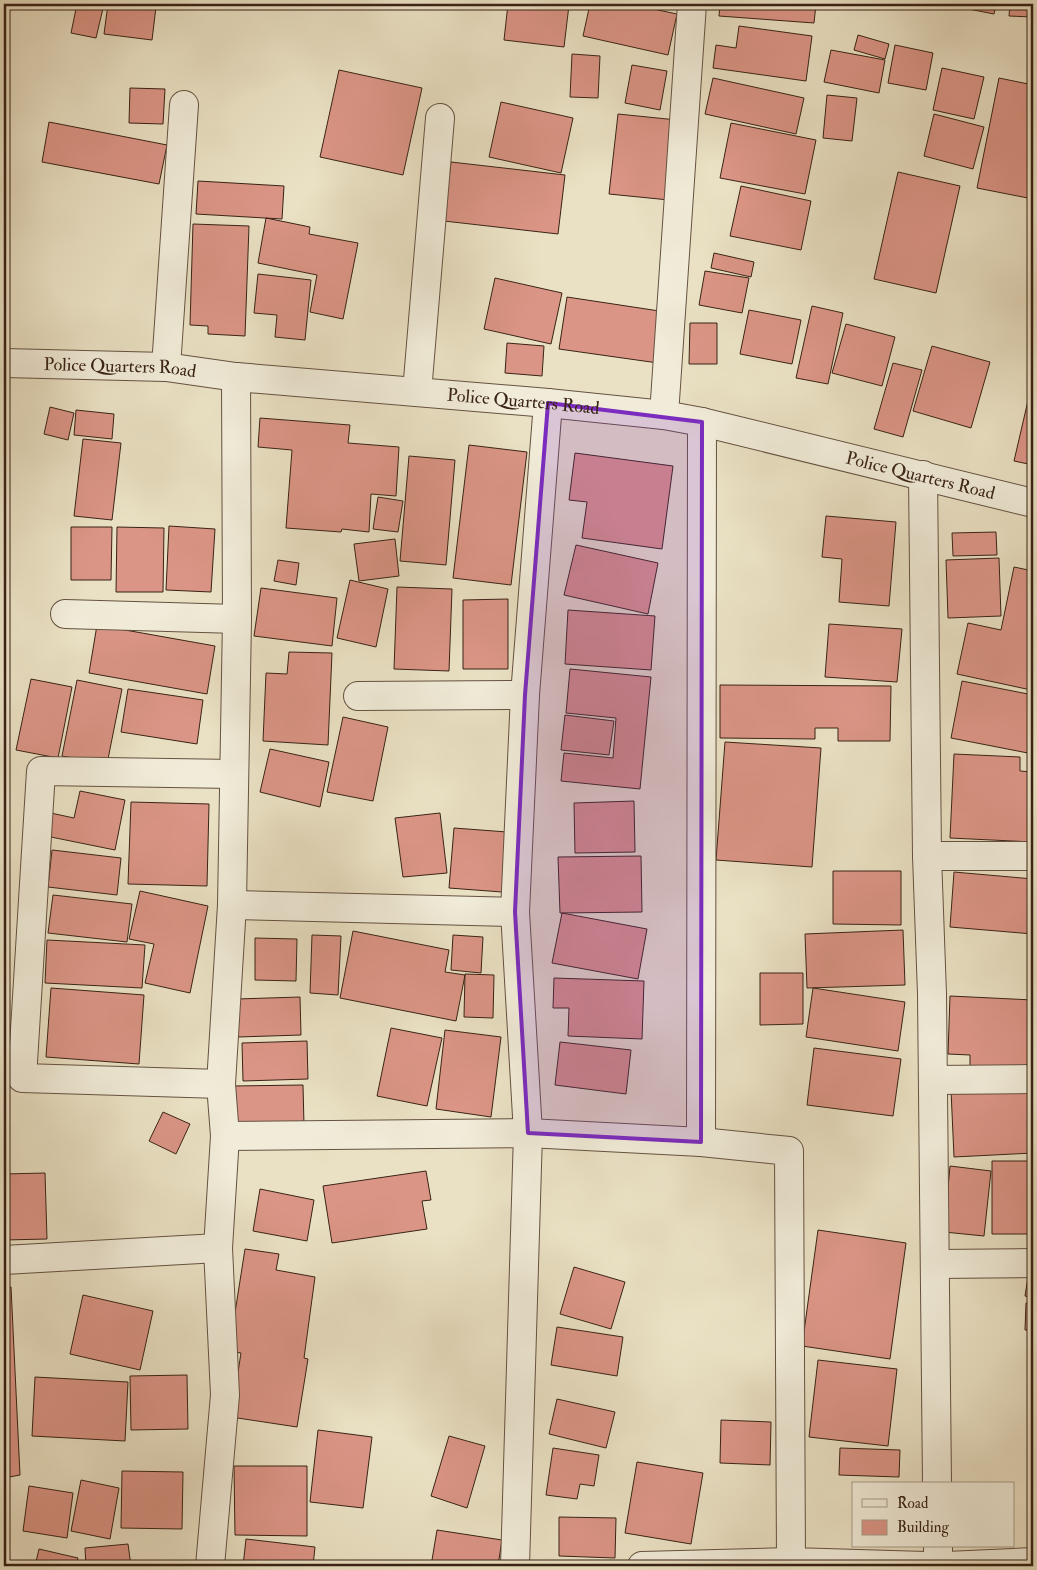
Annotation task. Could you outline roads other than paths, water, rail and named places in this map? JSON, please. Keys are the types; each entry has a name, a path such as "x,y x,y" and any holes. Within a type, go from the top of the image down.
{"street":[{"path":"664,415 692,4"},
{"path":"166,367 184,105"},
{"path":"417,392 440,118"},
{"name":"Police Quarters Road","path":"4,363 166,367 236,377 548,403 664,415 702,422 1033,503"},
{"path":"210,1566 225,1395 218,1248 225,1136 221,1084 232,905 237,619 236,377"},
{"path":"515,1566 528,1133 515,912 525,695 548,403"},
{"path":"701,1142 702,422"},
{"path":"923,475 927,856 934,1080 937,1482"},
{"path":"65,614 237,619"},
{"path":"358,696 525,695"},
{"path":"221,1084 22,1078 41,771 234,774"},
{"path":"927,856 1033,856"},
{"path":"232,905 515,912"},
{"path":"934,1080 1033,1079"},
{"path":"225,1136 528,1133 701,1142 789,1151 792,1562"},
{"path":"4,1260 218,1248"},
{"path":"935,1264 1033,1263"},
{"path":"938,1548 938,1566"},
{"path":"642,1566 792,1562 926,1566"},
{"path":"947,1566 1033,1562"}]}
